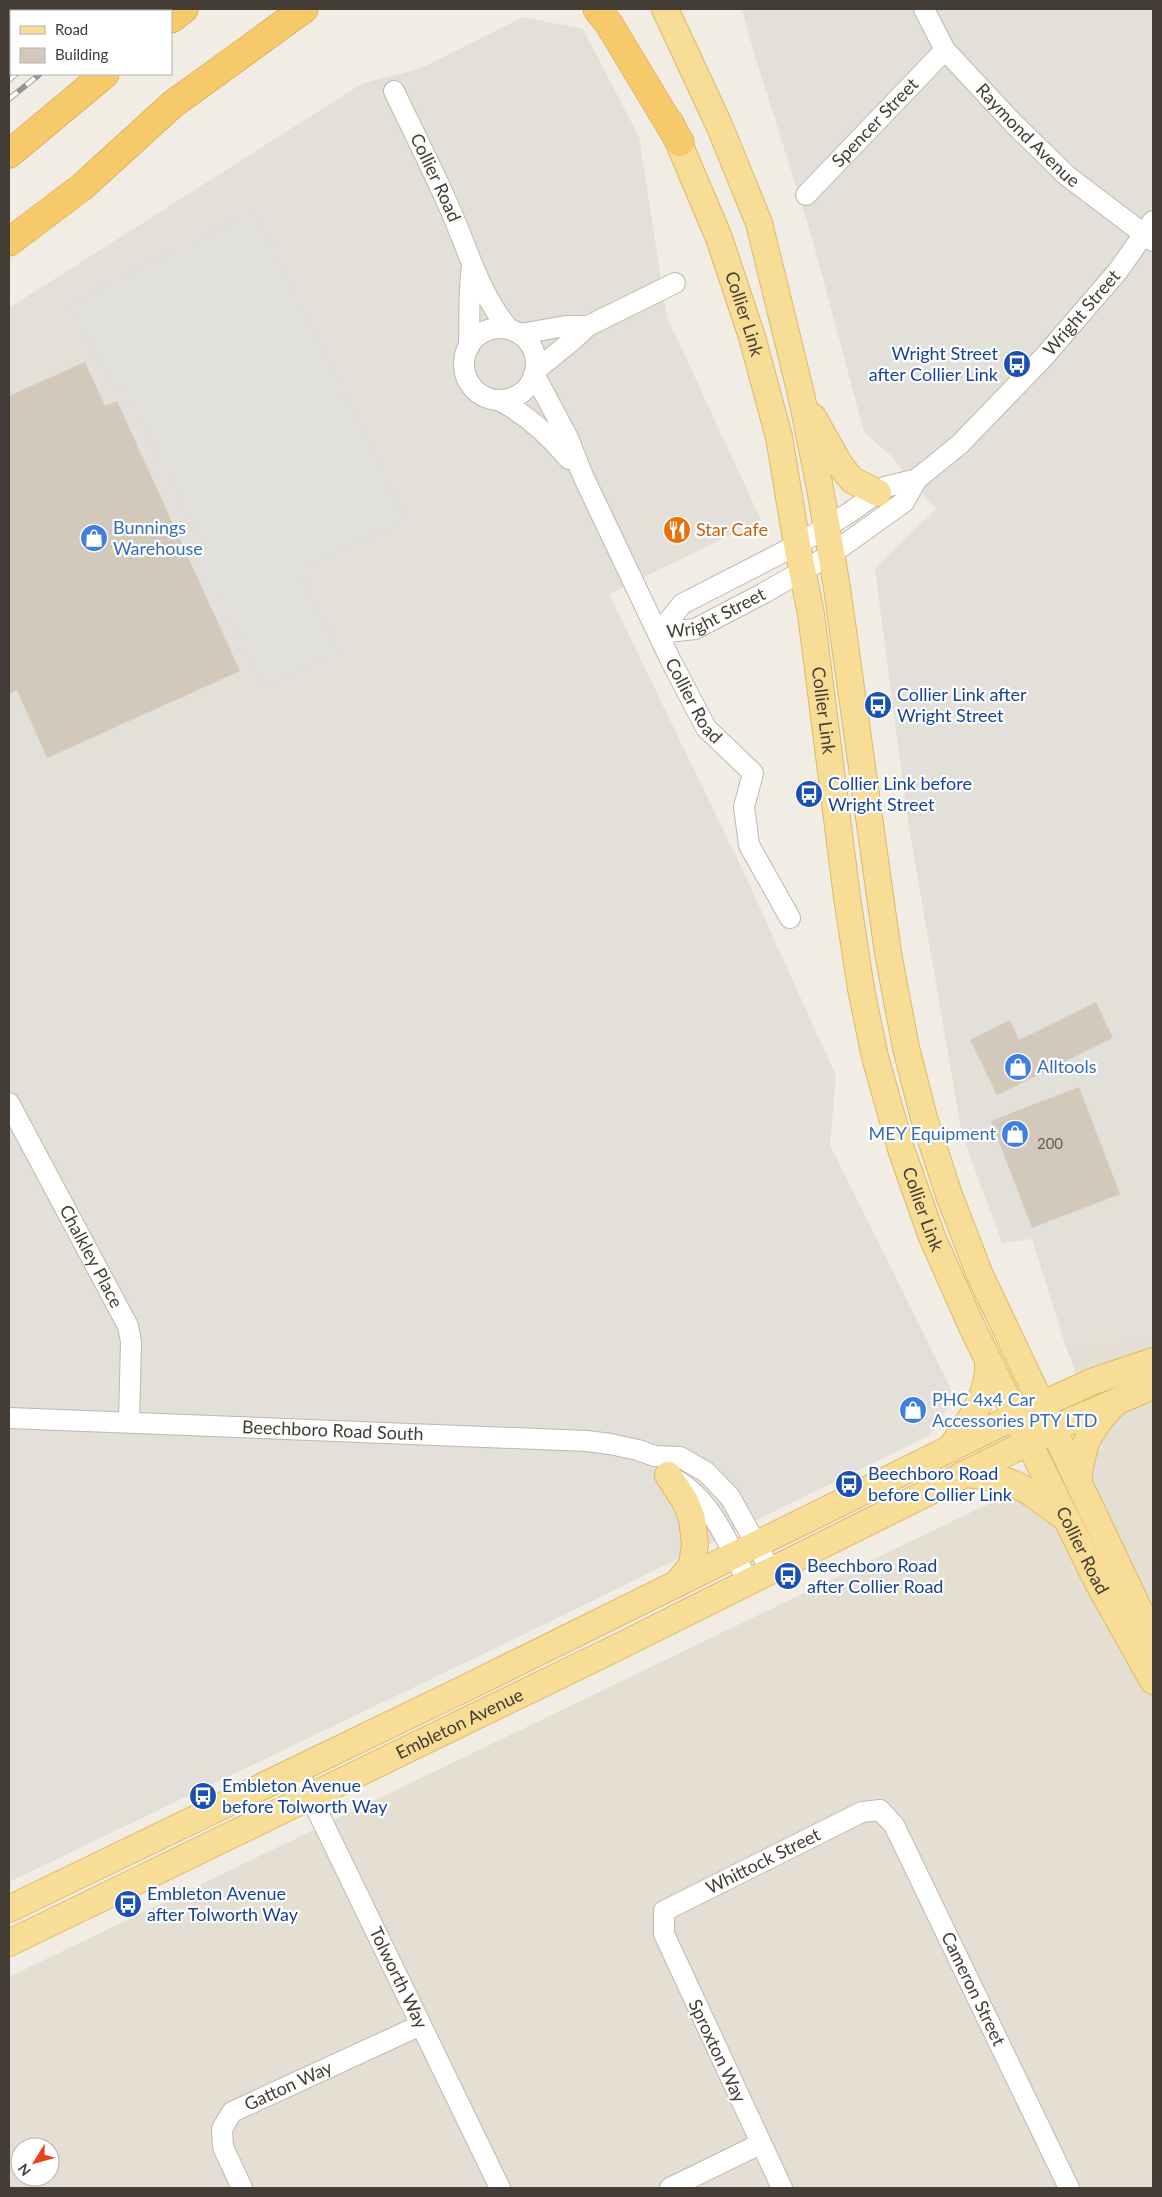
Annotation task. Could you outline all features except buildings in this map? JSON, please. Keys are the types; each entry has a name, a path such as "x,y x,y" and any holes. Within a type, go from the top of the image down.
{"highway":[{"path":"172,18 184,9"},
{"path":"9,242 82,187 173,104 304,9"},
{"path":"597,9 680,142"},
{"path":"9,154 105,75"}],"main road":[{"name":"Collier Link","path":"612,9 635,48 680,142 719,238 752,337 779,437 810,614 848,906 861,989 875,1057 915,1194 948,1274 1016,1416"},
{"name":"Collier Link","path":"664,9 719,124 760,224 801,394 820,488 837,588 888,954 906,1048 924,1118 964,1236 1042,1404"},
{"path":"801,394 840,465 852,480 878,493"},
{"path":"950,1449 980,1402 987,1386 988,1361"},
{"path":"745,1549 1042,1404 1094,1381 1153,1361"},
{"path":"759,1576 1029,1442 1117,1400 1153,1386"},
{"path":"1078,1481 1086,1441 1095,1424 1117,1400"},
{"name":"Collier Road","path":"1042,1404 1153,1638"},
{"name":"Collier Road","path":"1016,1416 1098,1583 1153,1681"},
{"path":"661,1466 685,1501 692,1519 695,1544 692,1565 677,1584"},
{"path":"964,1474 992,1476 1014,1482 1035,1495 1067,1520"},
{"name":"Embleton Avenue","path":"9,1909 545,1649 745,1549"},
{"name":"Embleton Avenue","path":"9,1943 311,1798 759,1576"},
{"path":"545,1649 552,1656 558,1658 581,1650 614,1649"},
{"path":"9,1932 45,1925"}],"street":[{"name":"Raymond Avenue","path":"924,9 945,50 1014,124 1066,175 1150,232"},
{"name":"Spencer Street","path":"806,195 945,50"},
{"name":"Collier Road","path":"394,91 453,217 472,267 496,314 515,332"},
{"name":"Wright Street","path":"659,633 695,629 830,554 904,502 917,479 960,444 1043,358 1150,232"},
{"name":"Collier Road","path":"469,347 470,317 468,298 472,267"},
{"path":"535,372 588,326 676,283"},
{"path":"515,332 529,342 534,352 535,372 530,386 521,394 511,399 487,398 469,382 465,364 469,347 476,338 486,331 498,328 515,332 566,326 588,326"},
{"name":"Collier Road","path":"535,372 568,438 583,476 706,728 753,773 744,807 749,846 790,918"},
{"name":"Collier Road","path":"499,400 518,410 552,439 583,476"},
{"name":"Wright Street","path":"659,633 682,604 797,545 826,528 885,487 917,479"},
{"name":"Chalkley Place","path":"9,1103 128,1326 131,1342 129,1422"},
{"name":"Beechboro Road South","path":"9,1418 587,1441 620,1446 661,1466 697,1496 720,1528 745,1549 759,1576"},
{"name":"Tolworth Way","path":"297,1769 500,2188"},
{"name":"Cameron Street","path":"862,1812 880,1810 894,1825 1069,2188"},
{"name":"Whittock Street","path":"664,1911 862,1812"},
{"name":"Sproxton Way","path":"664,1911 664,1934 782,2188"},
{"name":"Gatton Way","path":"242,2188 223,2148 222,2130 232,2112 421,2025"},
{"path":"670,2188 760,2144"}],"shaded area":[{"path":"742,9 1153,9 1153,1336 1067,1350 1032,1239 1002,1243 962,1134 908,821 875,569 936,509 890,455 864,432 811,234"},
{"path":"523,17 583,29 639,137 667,317 761,520 609,594 745,875 836,1076 830,1145 955,1397 930,1435 535,1629 9,1882 9,308 363,83 419,69"},
{"path":"255,212 405,519 299,570 339,652 265,688 222,599 216,602 195,560 207,554 124,386 113,390 70,303"},
{"path":"1153,1336 1153,2188 9,2188 9,1977 1102,1449 1095,1424 1067,1350"}],"railway":[{"path":"9,80 15,75"},
{"path":"9,99 39,75"}],"place":[{"name":"Wright Street after Collier Link","path":"1017,364"},
{"name":"Star Cafe","path":"677,530"},
{"name":"Bunnings Warehouse","path":"94,538"},
{"name":"Collier Link after Wright Street","path":"878,705"},
{"name":"Collier Link before Wright Street","path":"809,794"},
{"name":"Alltools","path":"1018,1067"},
{"name":"MEY Equipment","path":"1015,1134"},
{"name":"PHC 4x4 Car Accessories PTY LTD","path":"913,1410"},
{"name":"Beechboro Road before Collier Link","path":"849,1484"},
{"name":"Beechboro Road after Collier Road","path":"788,1576"},
{"name":"Embleton Avenue before Tolworth Way","path":"203,1796"},
{"name":"Embleton Avenue after Tolworth Way","path":"128,1904"}]}
